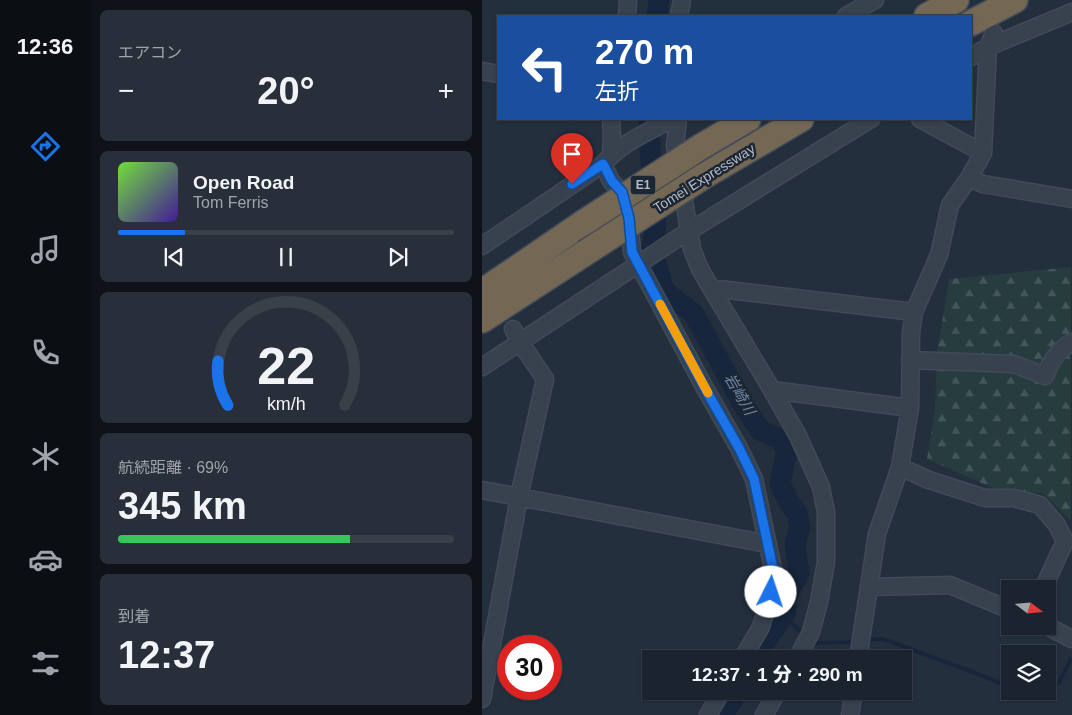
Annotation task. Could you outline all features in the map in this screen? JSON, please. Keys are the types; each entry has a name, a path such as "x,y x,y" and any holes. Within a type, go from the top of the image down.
{"highway":[{"path":"914,15 939,0"},
{"path":"928,15 956,0"},
{"path":"972,22 1014,0"},
{"name":"Tomei Expressway","path":"482,292 583,223 702,146 746,120"},
{"name":"Tomei Expressway","path":"482,320 704,176 799,120"}],"street":[{"path":"627,15 628,0"},
{"path":"679,15 682,0"},
{"path":"848,15 875,0"},
{"path":"972,56 991,40 1072,12"},
{"path":"859,650 877,534 900,467 910,408 911,333 914,312 939,255 950,205 969,178 983,153 991,40"},
{"path":"482,71 497,74"},
{"path":"611,120 612,181 622,192 629,218 632,252 644,261 707,392 739,448 754,479 773,569 771,592 761,626 747,650"},
{"path":"482,246 613,154 669,120"},
{"path":"678,120 675,146 684,235 710,288 798,436 821,487 826,512 826,562 819,602 810,632 801,650"},
{"path":"482,367 516,336 644,261 869,120"},
{"path":"922,120 983,153"},
{"path":"969,178 983,184 1072,199"},
{"path":"710,288 914,312"},
{"path":"482,699 519,497 545,380 516,336"},
{"path":"910,360 1014,364 1045,376 1050,363 1060,349 1072,342"},
{"path":"772,390 910,408"},
{"path":"900,467 929,480 985,498 1014,498 1040,505 1057,525 1065,541 1047,580"},
{"path":"482,490 768,544"},
{"path":"869,587 950,585 1001,606"},
{"path":"1056,631 1072,639"},
{"path":"708,715 717,700"},
{"path":"764,715 773,700"},
{"path":"850,715 852,700"}],"green space":[{"path":"1071,267 1071,521 1043,493 1002,492 927,459 935,410 937,354 949,279"}],"waterway":[{"name":"岩崎川","path":"657,15 659,0"},
{"name":"岩崎川","path":"649,120 656,225 652,249 664,291 694,314 741,401 760,430 780,439 788,452 780,484 797,513 800,528 795,544 799,572 786,598 786,612 761,650"},
{"path":"786,612 791,623 805,635"},
{"path":"866,640 881,639 889,641 1001,683"},
{"path":"812,641 814,643 857,642"},
{"path":"1056,684 1059,683 1071,659"},
{"name":"岩崎川","path":"723,715 732,700"}],"slow traffic":[{"path":"660,304 708,393"}],"route":[{"path":"572,184 603,164 612,181 622,192 629,218 632,252 754,479 773,569 771,592"}]}
